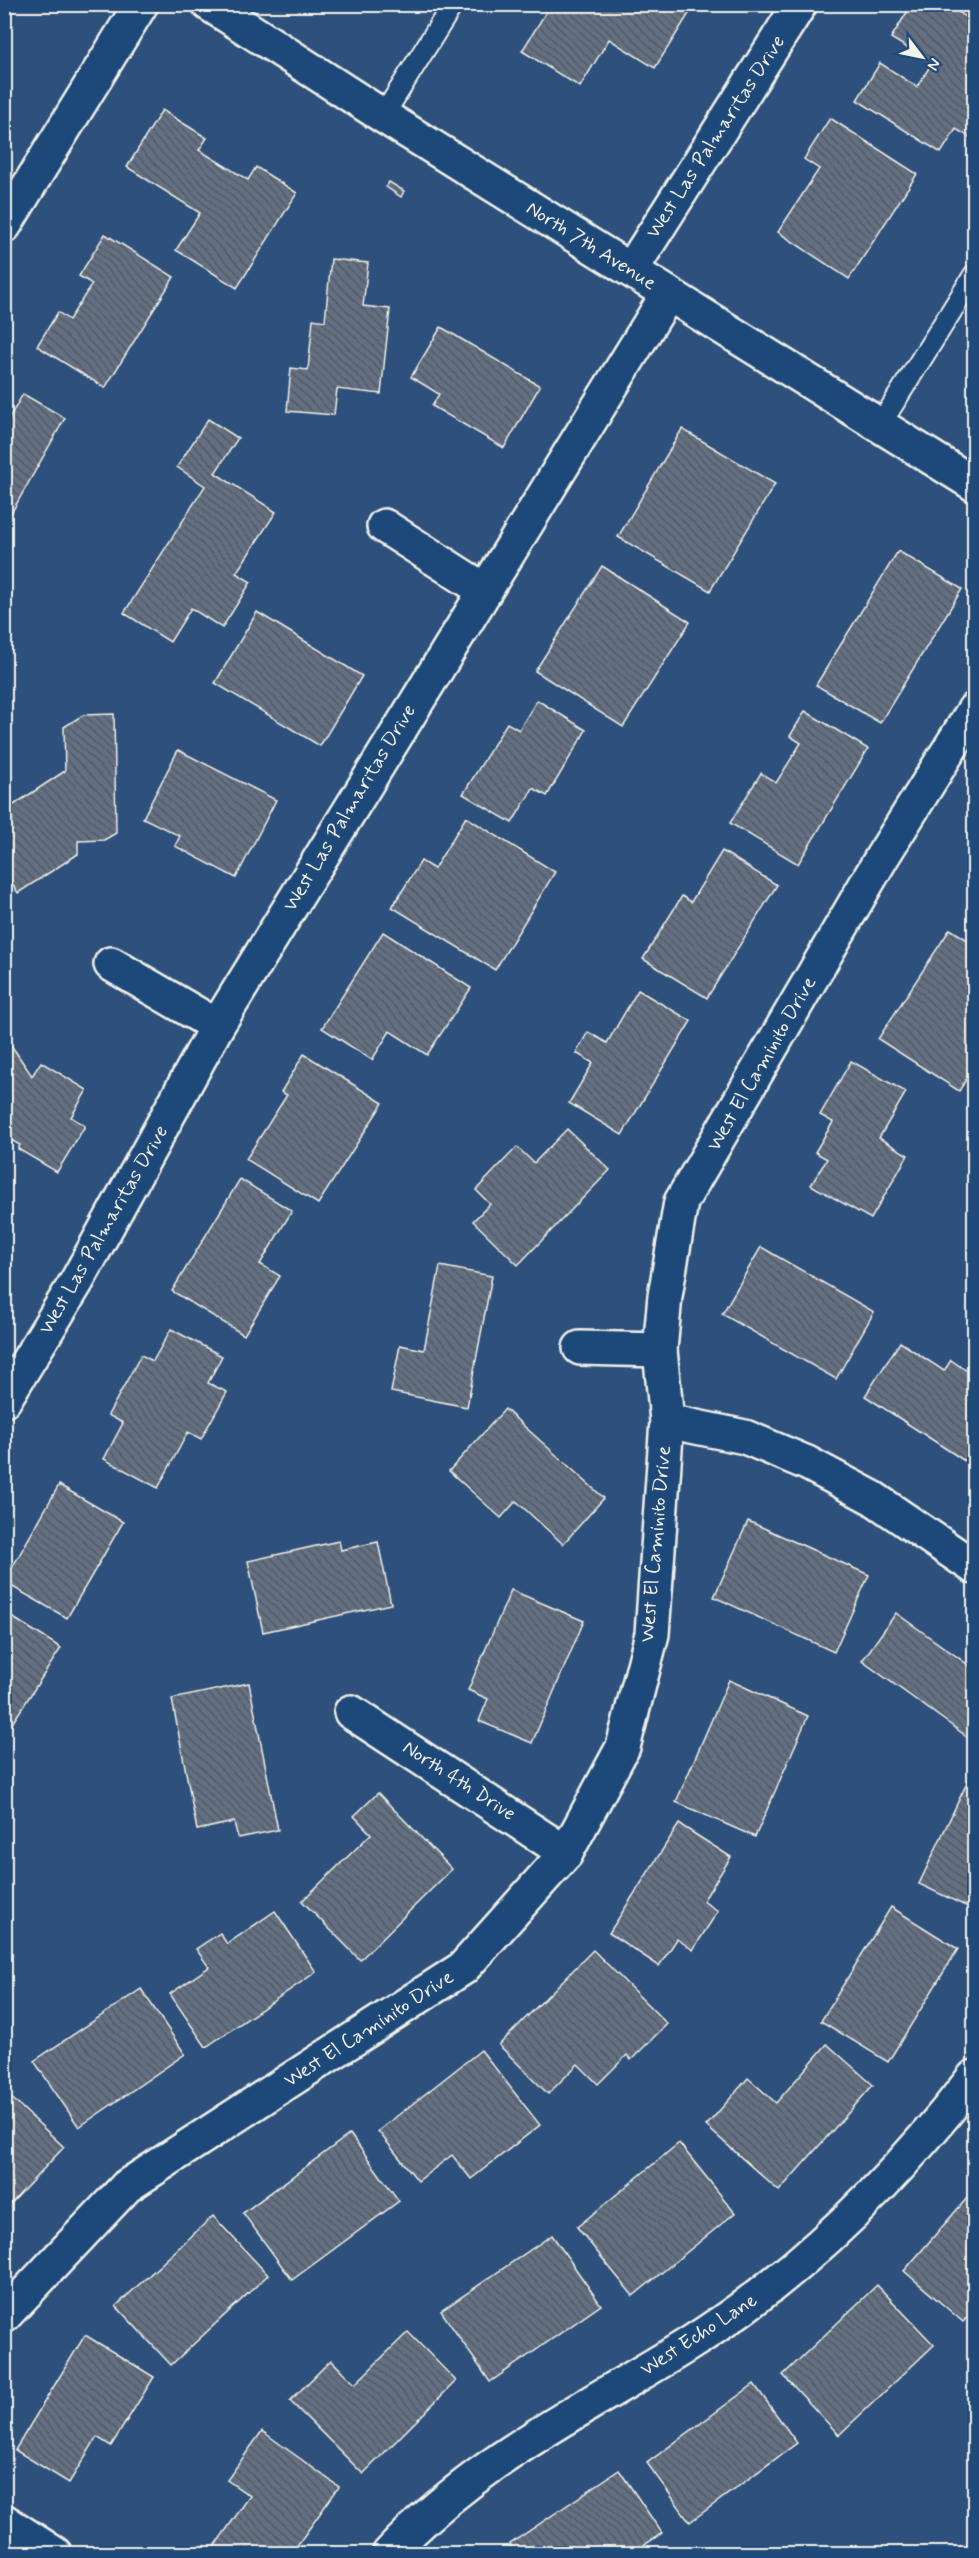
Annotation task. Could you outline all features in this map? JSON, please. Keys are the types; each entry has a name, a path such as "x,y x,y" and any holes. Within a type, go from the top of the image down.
{"street":[{"path":"4,226 141,4"},
{"name":"North 7th Avenue","path":"209,4 383,116 975,484"},
{"name":"West Las Palmaritas Drive","path":"631,270 800,4"},
{"name":"West Las Palmaritas Drive","path":"4,1400 77,1281 217,1026 668,294"},
{"path":"384,526 484,590"},
{"name":"West El Caminito Drive","path":"4,2316 127,2186 463,1968 566,1852 623,1747 652,1634 667,1421 660,1350 664,1296 681,1202 882,856 975,710"},
{"path":"111,964 217,1026"},
{"path":"580,1348 660,1350"},
{"path":"667,1421 745,1437 807,1463 873,1498 975,1566"},
{"name":"North 4th Drive","path":"351,1712 566,1852"},
{"name":"West Echo Lane","path":"389,2553 457,2490 518,2446 689,2344 756,2300 822,2244 889,2179 975,2077"},
{"path":"4,2521 55,2553"}],"lane":[{"path":"383,116 453,4"},
{"path":"880,424 975,275"}],"building":[{"path":"551,4 679,4 690,12 655,68 609,39 580,87 522,51"},
{"path":"912,4 946,4 974,22 974,140 956,129 941,153 857,100 880,63 917,87 932,63 891,38"},
{"path":"162,110 207,138 199,150 248,180 256,167 297,193 237,288 176,250 200,213 127,167"},
{"path":"830,118 917,174 849,279 778,232 819,169 804,159"},
{"path":"389,182 404,191 401,197 386,187"},
{"path":"105,234 174,277 105,388 37,346 58,312 69,320 92,284 79,276"},
{"path":"331,259 368,263 363,306 390,309 381,394 337,389 334,415 287,411 291,368 308,370 313,319 325,321"},
{"path":"441,327 540,386 504,448 432,406 439,394 411,377"},
{"path":"23,394 65,418 4,526 4,427"},
{"path":"208,419 238,438 215,473 276,512 236,573 251,582 222,628 191,608 170,642 124,613 205,486 177,467"},
{"path":"682,429 775,484 710,591 618,537"},
{"path":"898,551 962,589 880,723 816,685"},
{"path":"602,566 690,622 623,727 535,671"},
{"path":"257,612 362,676 320,746 215,683"},
{"path":"537,700 586,730 547,796 533,788 512,823 463,794 507,723 519,730"},
{"path":"805,711 868,749 798,864 730,823 761,773 776,783 801,743 790,736"},
{"path":"114,714 116,833 104,840 78,841 78,854 18,893 4,871 4,827 12,822 12,806 65,771 64,727 83,715"},
{"path":"178,750 276,800 236,878 175,846 180,836 143,818"},
{"path":"466,817 555,872 495,970 392,907 421,861 434,869"},
{"path":"722,851 777,885 707,998 643,959 682,896 691,902"},
{"path":"950,929 974,944 974,1067 959,1091 878,1039"},
{"path":"383,932 471,988 427,1055 390,1031 372,1060 322,1028"},
{"path":"638,990 691,1021 622,1135 569,1103 593,1063 576,1053 588,1032 607,1043"},
{"path":"11,1045 32,1076 41,1062 87,1090 71,1117 85,1126 57,1172 18,1149 20,1145 4,1136 4,1049"},
{"path":"304,1054 383,1103 318,1204 246,1159 287,1095 281,1092"},
{"path":"851,1061 906,1092 879,1138 908,1155 871,1219 811,1185 827,1159 815,1152 833,1122 820,1115"},
{"path":"567,1129 610,1170 518,1265 473,1221 490,1204 476,1190 517,1147 534,1163"},
{"path":"240,1179 292,1211 260,1264 280,1276 244,1335 172,1291"},
{"path":"761,1247 874,1312 836,1379 722,1314"},
{"path":"440,1266 492,1276 467,1407 391,1392 400,1345 424,1350"},
{"path":"171,1329 222,1356 208,1383 227,1392 201,1439 188,1432 158,1488 104,1459 123,1423 108,1415 141,1355 153,1361"},
{"path":"900,1342 944,1371 951,1360 974,1376 974,1467 865,1396"},
{"path":"505,1409 604,1498 563,1544 516,1501 501,1518 449,1471"},
{"path":"59,1485 123,1522 67,1618 4,1582"},
{"path":"748,1521 869,1575 834,1652 714,1597"},
{"path":"339,1541 341,1550 378,1542 391,1604 263,1632 248,1561"},
{"path":"511,1590 584,1621 532,1743 479,1721 488,1699 468,1690"},
{"path":"4,1612 61,1648 4,1736"},
{"path":"896,1613 974,1669 974,1730 969,1738 862,1661"},
{"path":"729,1680 808,1716 755,1837 676,1802"},
{"path":"249,1683 278,1830 238,1838 234,1822 197,1830 172,1699"},
{"path":"974,1768 974,1910 919,1884"},
{"path":"378,1793 452,1869 360,1960 302,1901 371,1834 354,1816"},
{"path":"679,1824 731,1857 703,1901 718,1911 693,1950 677,1939 659,1966 609,1933"},
{"path":"891,1907 958,1949 888,2062 821,2021"},
{"path":"275,1911 316,1972 206,2047 170,1994 209,1967 196,1949 220,1933 227,1944"},
{"path":"593,1950 667,2024 631,2060 627,2055 598,2084 578,2064 548,2094 499,2045"},
{"path":"141,1989 185,2054 79,2127 34,2061"},
{"path":"827,2044 873,2085 779,2191 706,2126 748,2078 776,2103"},
{"path":"481,2050 540,2125 471,2179 452,2155 418,2181 378,2131"},
{"path":"4,2091 64,2147 4,2211"},
{"path":"350,2134 399,2201 292,2280 243,2213"},
{"path":"679,2143 735,2213 633,2296 577,2227"},
{"path":"974,2190 974,2309 963,2322 904,2271"},
{"path":"213,2216 268,2275 171,2365 116,2306"},
{"path":"552,2235 601,2305 490,2382 441,2311"},
{"path":"877,2285 934,2345 839,2435 783,2375"},
{"path":"408,2332 456,2381 363,2474 290,2401 331,2360 355,2384"},
{"path":"85,2335 154,2377 111,2446 97,2437 69,2483 15,2450"},
{"path":"754,2384 797,2443 690,2522 647,2463"},
{"path":"262,2431 339,2487 291,2554 209,2554 250,2496 227,2480"},
{"path":"619,2470 662,2533 631,2554 516,2554 510,2544"}]}
